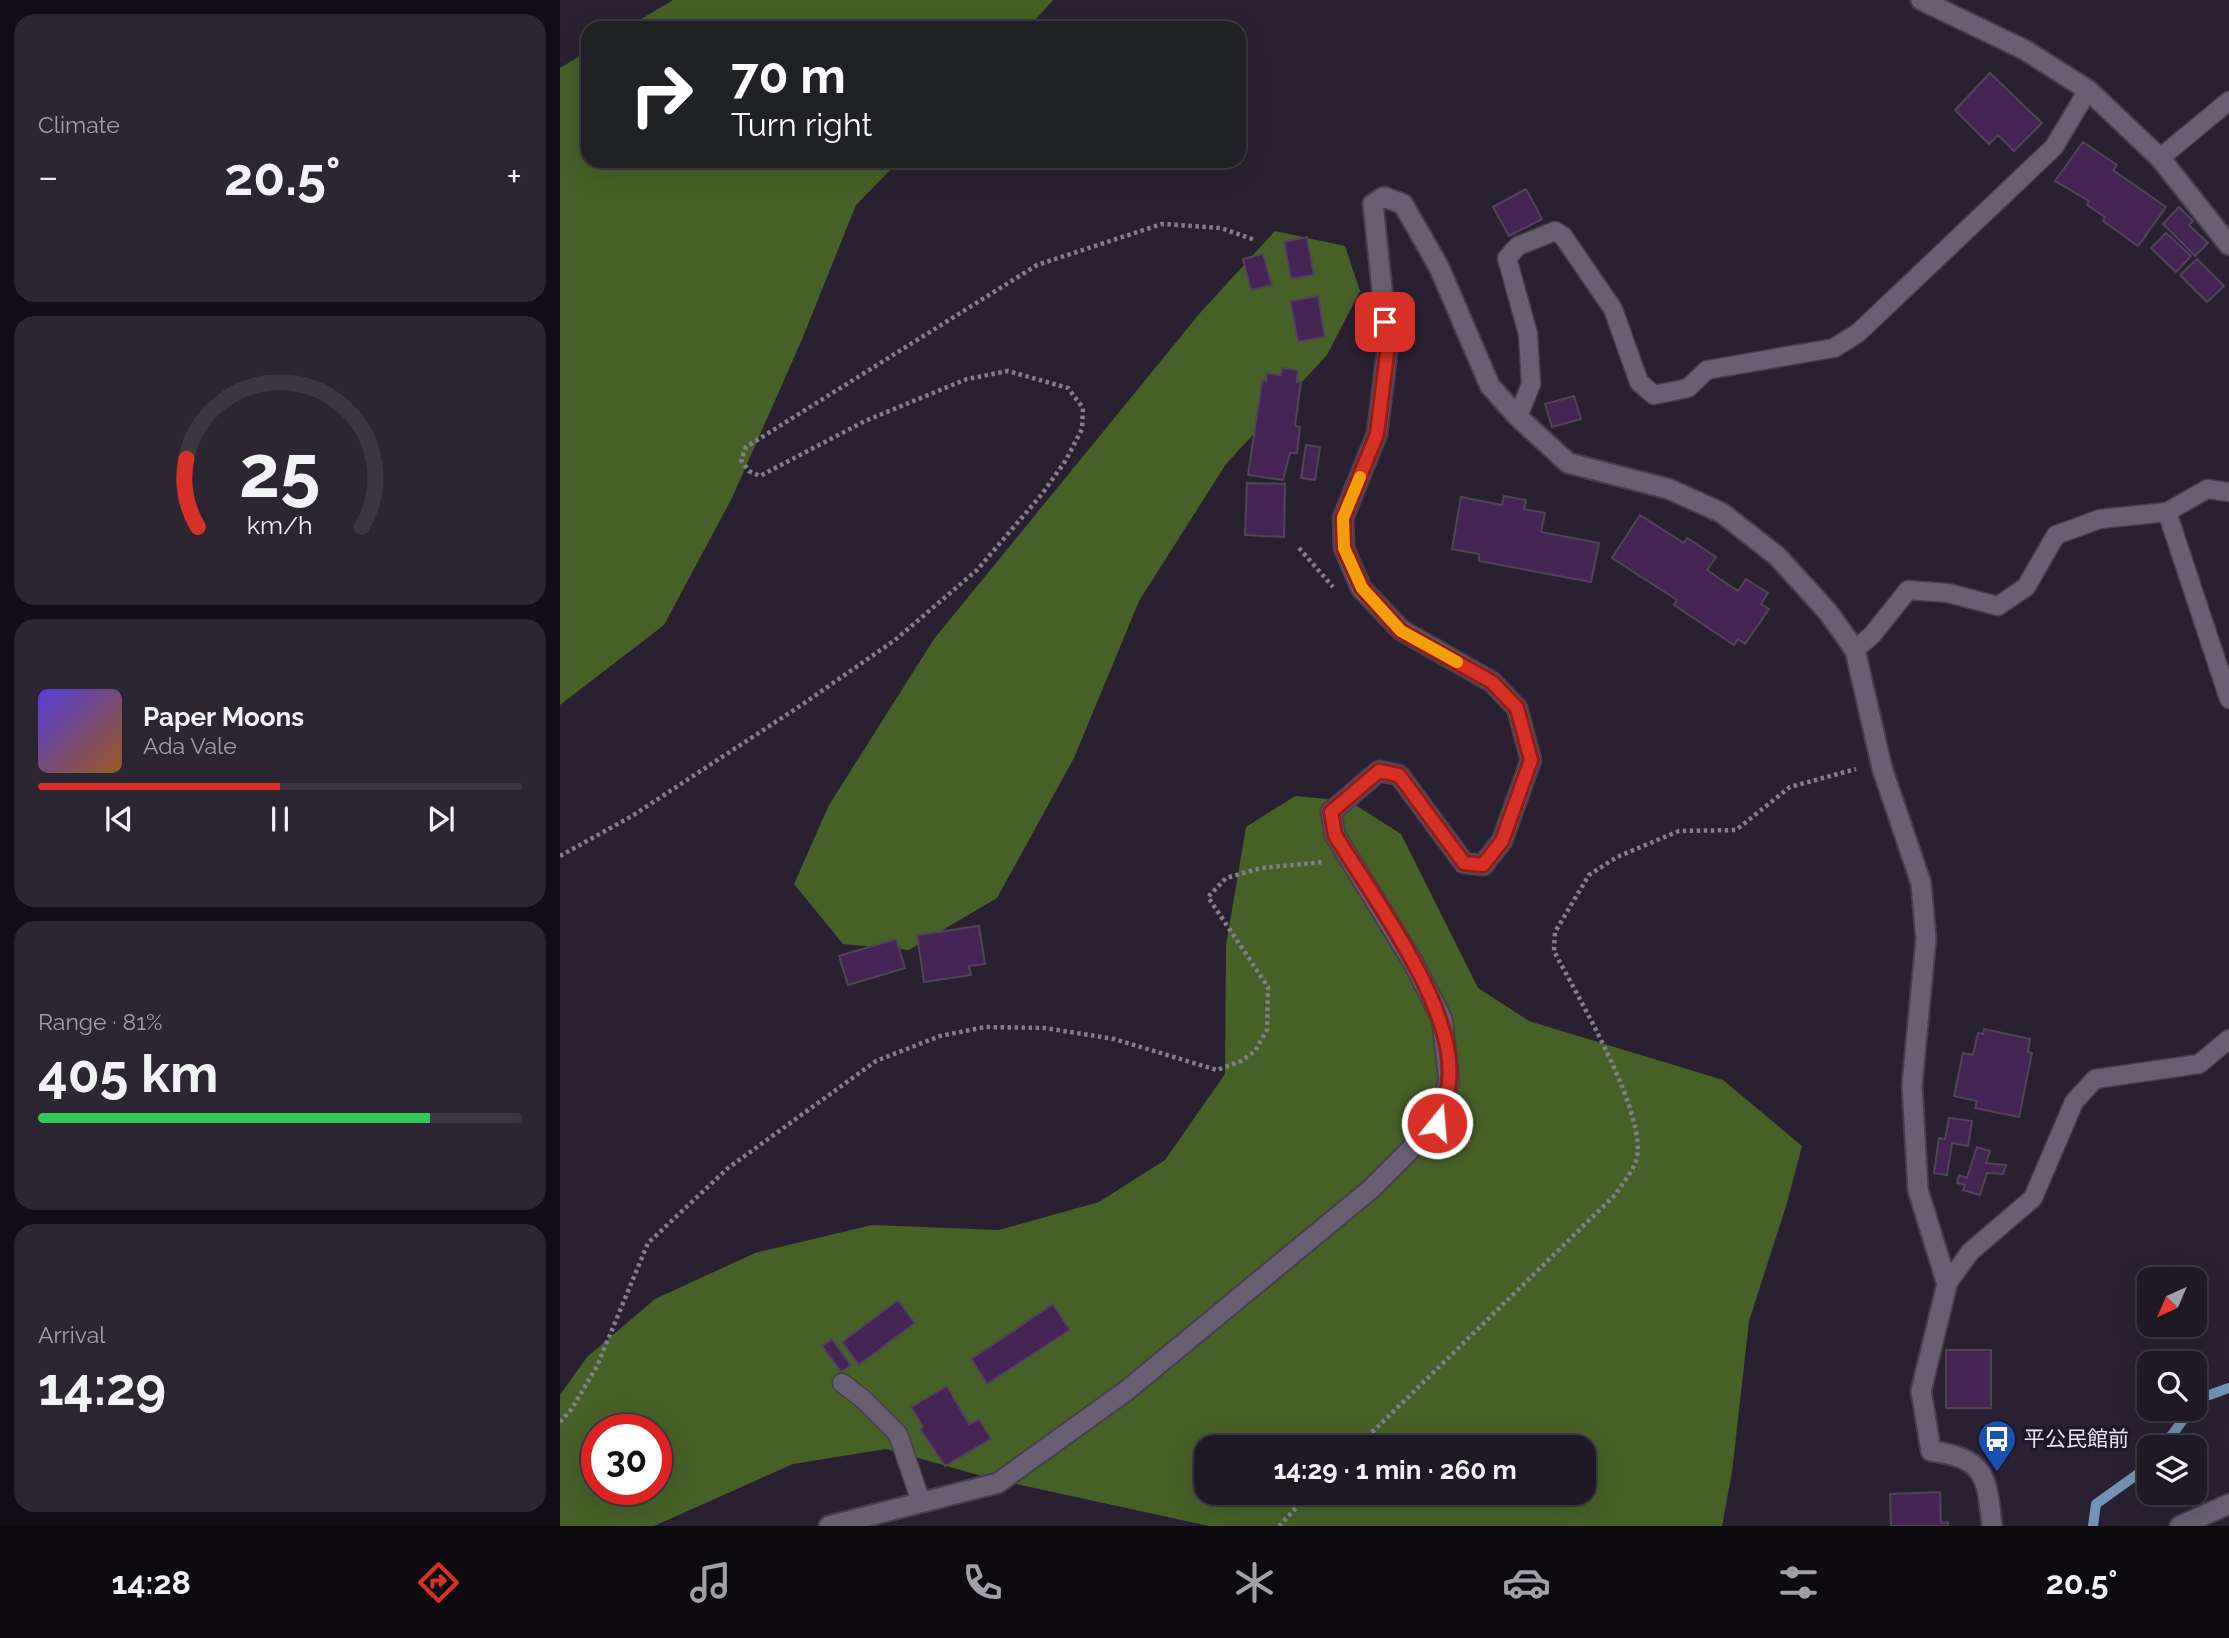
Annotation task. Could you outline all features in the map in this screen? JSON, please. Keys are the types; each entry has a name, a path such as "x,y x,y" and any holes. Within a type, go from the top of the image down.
{"street":[{"path":"1920,0 2025,50 2088,90 2160,158 2229,245"},
{"path":"829,1526 998,1483 1126,1391 1362,1196 1437,1123 1449,1081 1442,1020 1413,962 1335,835 1331,812 1379,771 1399,775 1464,863 1483,865 1502,841 1531,760 1517,708 1492,682 1401,631 1362,588 1344,548 1343,518 1377,434 1388,345 1373,204 1384,197 1403,204 1439,267 1490,386 1518,417 1568,463 1669,489 1722,513 1777,556 1828,612 1855,650 1881,762 1921,883 1926,939 1912,1085 1918,1190 1947,1284 1921,1391 1931,1451 1962,1455 1986,1480 1992,1526"},
{"path":"2180,1526 2229,1504"}],"lane":[{"path":"1518,417 1531,384 1528,334 1507,258 1518,246 1555,231 1563,236 1613,309 1639,382 1654,395 1688,388 1707,370 1834,348 1858,333 2054,147 2088,90"},
{"path":"2160,158 2229,101"},
{"path":"1855,650 1873,634 1908,590 1948,593 1998,607 2026,587 2056,535 2100,519 2167,512 2207,489 2229,492"},
{"path":"2167,512 2229,699"},
{"path":"1947,1284 1970,1252 2033,1198 2074,1102 2095,1079 2199,1064 2229,1039"},
{"path":"842,1383 863,1399 898,1434 921,1502"}],"path":[{"path":"560,856 632,816 806,702 895,640 967,579 1042,494 1066,460 1082,429 1083,408 1068,388 1009,371 967,379 865,421 760,476 749,471 741,460 746,447 1037,265 1162,224 1221,228 1255,240"},
{"path":"1369,1435 1616,1194 1636,1160 1634,1121 1620,1077 1554,951 1555,932 1589,875 1617,856 1679,831 1737,830 1790,787 1881,762"},
{"path":"560,1422 572,1409 597,1366 648,1243 728,1168 805,1110 876,1062 940,1036 985,1027 1045,1028 1114,1039 1217,1070 1241,1061 1255,1051 1267,1030 1268,988 1208,897 1226,878 1261,868 1349,859"},
{"path":"1279,1526 1299,1505"}],"green space":[{"path":"673,0 1053,0 1034,21 638,21"},
{"path":"581,55 581,168 892,168 856,205 803,337 732,498 664,625 560,705 560,68"},
{"path":"1275,231 1345,246 1360,291 1327,355 1226,464 1139,601 1074,758 997,898 909,950 843,944 794,884 829,805 934,639 1200,313"},
{"path":"1295,796 1349,801 1401,834 1478,988 1529,1021 1723,1080 1802,1146 1787,1203 1749,1321 1732,1472 1722,1526 1209,1526 989,1478 886,1449 793,1464 654,1526 560,1526 560,1395 587,1357 655,1299 755,1253 872,1225 999,1230 1099,1202 1165,1160 1225,1074 1226,945 1246,827"}],"building":[{"path":"1990,73 2042,123 2014,151 1998,135 1989,144 1955,110"},
{"path":"2083,142 2117,165 2113,170 2166,207 2138,246 2103,221 2105,217 2087,205 2089,201 2055,181"},
{"path":"1526,189 1542,219 1509,236 1493,207"},
{"path":"2179,207 2193,221 2189,225 2208,243 2195,256 2163,224"},
{"path":"2166,233 2191,256 2176,272 2151,248"},
{"path":"1307,237 1314,275 1291,279 1284,242"},
{"path":"1263,254 1272,285 1251,290 1243,259"},
{"path":"2197,259 2224,286 2207,302 2180,275"},
{"path":"1318,296 1325,337 1298,342 1290,301"},
{"path":"1282,368 1298,370 1297,382 1301,381 1295,426 1300,427 1297,453 1290,453 1283,480 1248,475 1262,380 1266,381 1267,373 1281,375"},
{"path":"1574,396 1581,419 1552,427 1545,404"},
{"path":"1306,445 1320,447 1315,480 1301,478"},
{"path":"1247,483 1285,484 1284,537 1245,535"},
{"path":"1504,496 1526,500 1524,509 1545,513 1541,532 1599,543 1591,582 1479,561 1479,554 1452,549 1461,497 1502,505"},
{"path":"1640,515 1684,543 1687,538 1716,557 1707,570 1738,591 1746,579 1768,593 1761,604 1769,609 1745,644 1738,639 1734,645 1674,605 1677,600 1612,558"},
{"path":"979,926 985,964 969,966 971,975 924,982 917,935"},
{"path":"896,939 905,968 848,985 839,956"},
{"path":"1984,1029 2030,1039 2028,1052 2032,1053 2019,1117 1975,1108 1977,1101 1954,1096 1963,1053 1973,1055 1978,1033 1983,1034"},
{"path":"1949,1118 1972,1121 1968,1146 1952,1143 1947,1175 1934,1173 1939,1138 1945,1139"},
{"path":"1977,1147 1990,1151 1986,1163 2006,1165 2003,1174 1987,1173 1980,1195 1963,1190 1965,1185 1957,1183 1959,1175 1967,1178"},
{"path":"898,1300 915,1323 859,1365 842,1342"},
{"path":"1053,1304 1070,1330 987,1384 971,1359"},
{"path":"832,1339 851,1365 841,1372 822,1346"},
{"path":"1946,1350 1991,1350 1991,1408 1946,1408"},
{"path":"947,1386 969,1424 979,1419 991,1439 945,1466 920,1429 923,1427 911,1407"},
{"path":"1940,1492 1941,1523 1948,1522 1948,1526 1891,1526 1890,1494"}],"waterway":[{"path":"2207,1396 2229,1388"},
{"path":"2172,1435 2182,1421"},
{"path":"2093,1526 2096,1504 2137,1475"}],"slow traffic":[{"path":"1360,477 1343,518 1344,548 1362,588 1401,631 1457,662"}],"place":[{"name":"平公民館前","path":"1997,1473"}],"route":[{"path":"1385,322 1388,345 1377,434 1343,518 1344,548 1362,588 1401,631 1492,682 1517,708 1531,760 1502,841 1483,865 1464,863 1399,775 1379,771 1346,796 1331,812 1335,835 1413,962 1442,1020 1449,1081 1437,1123"}]}
